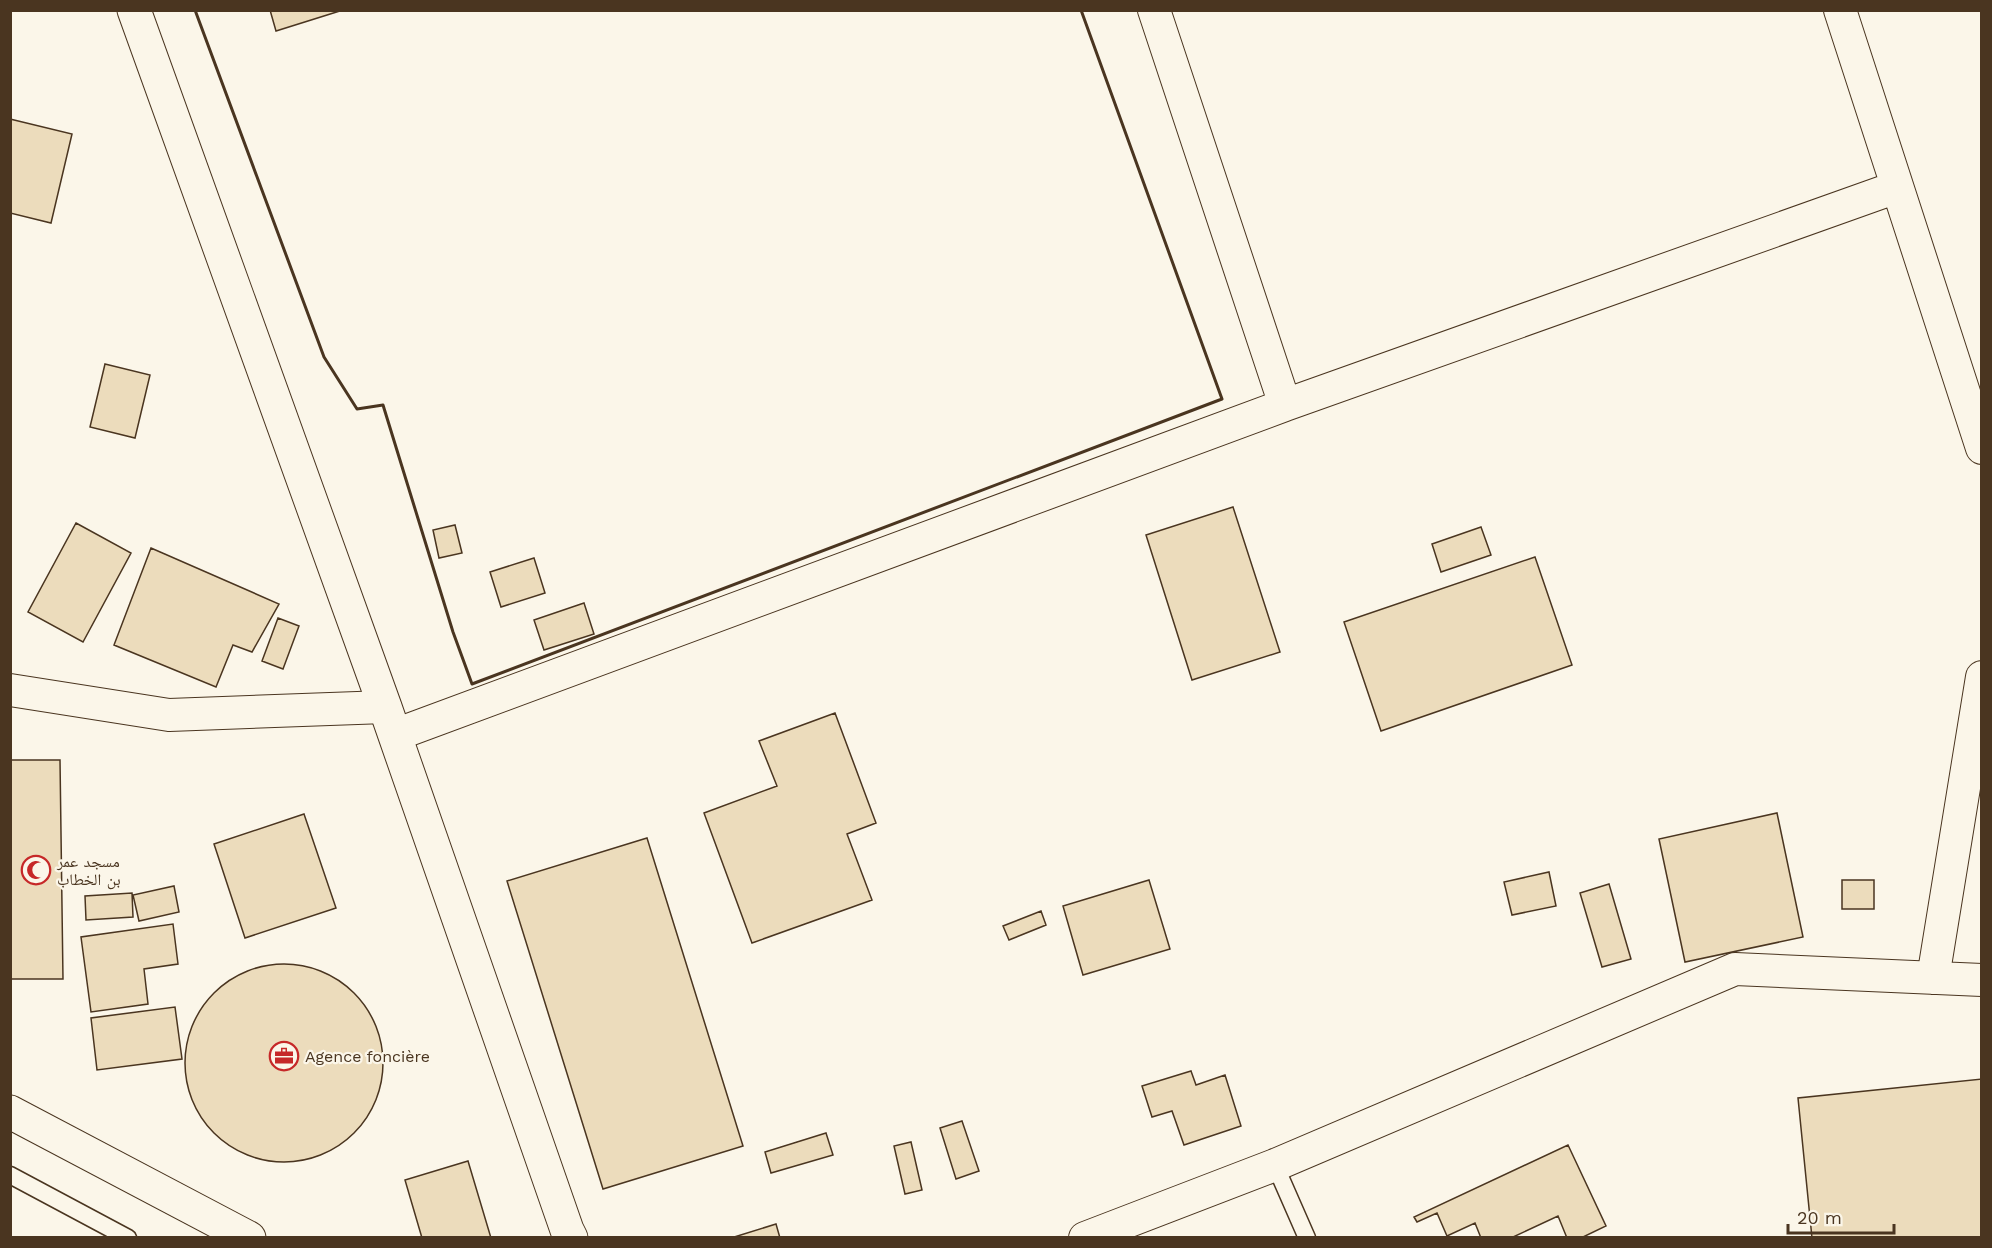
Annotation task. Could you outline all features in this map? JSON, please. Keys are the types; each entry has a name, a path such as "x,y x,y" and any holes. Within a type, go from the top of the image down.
{"main road":[{"path":"134,10 390,721 568,1235"},
{"path":"10,1112 249,1238"}],"street":[{"path":"1154,10 1286,405"},
{"path":"1840,10 1982,448"},
{"path":"10,690 168,715 390,721 1897,187"},
{"path":"1933,978 1982,677"},
{"path":"1085,1238 1275,1165 1735,969 1982,980"}],"lane":[{"path":"1275,1165 1307,1238"},
{"path":"10,1175 128,1238"}],"building":[{"path":"270,10 343,10 276,31"},
{"path":"10,119 72,134 51,223 10,213"},
{"path":"105,364 150,375 135,438 90,427"},
{"path":"1233,507 1280,652 1192,680 1146,535"},
{"path":"76,523 131,553 83,642 28,612"},
{"path":"455,525 462,553 439,558 433,530"},
{"path":"1481,527 1491,555 1441,572 1432,544"},
{"path":"151,548 279,604 252,652 233,645 216,687 114,645"},
{"path":"1535,557 1572,665 1381,731 1344,622"},
{"path":"534,558 545,593 501,607 490,572"},
{"path":"584,603 594,634 544,650 534,620"},
{"path":"278,618 299,626 283,669 262,661"},
{"path":"835,713 876,823 847,834 872,900 752,943 704,813 777,786 759,741"},
{"name":"مسجد عمر بن الخطاب","path":"10,760 60,760 63,979 10,979"},
{"path":"1777,813 1803,937 1685,962 1659,839"},
{"path":"304,814 336,908 245,938 214,844"},
{"path":"647,838 743,1146 603,1189 507,881"},
{"path":"1549,872 1556,906 1512,915 1504,882"},
{"path":"1149,880 1170,949 1083,975 1063,906"},
{"path":"1842,880 1874,880 1874,909 1842,909"},
{"path":"1609,884 1631,959 1602,967 1580,893"},
{"path":"174,886 179,912 139,921 133,895"},
{"path":"132,893 133,917 86,920 85,896"},
{"path":"1041,911 1046,925 1009,940 1003,926"},
{"path":"173,924 178,964 144,969 148,1004 91,1012 81,937"},
{"name":"Agence foncière","path":"284,964 303,966 322,972 339,981 354,993 366,1008 375,1025 381,1044 383,1063 381,1082 375,1101 366,1118 354,1133 339,1145 322,1154 303,1160 284,1162 265,1160 246,1154 229,1145 214,1133 202,1118 193,1101 187,1082 185,1063 187,1044 193,1025 202,1008 214,993 229,981 246,972 265,966"},
{"path":"175,1007 182,1059 97,1070 91,1018"},
{"path":"1191,1071 1196,1085 1225,1075 1241,1126 1184,1145 1172,1111 1152,1117 1142,1086"},
{"path":"1982,1079 1982,1238 1812,1238 1798,1098"},
{"path":"962,1121 979,1171 956,1179 940,1128"},
{"path":"826,1133 833,1155 771,1173 765,1152"},
{"path":"911,1142 922,1190 905,1194 894,1146"},
{"path":"1568,1145 1606,1226 1581,1238 1567,1238 1558,1216 1511,1238 1481,1238 1475,1223 1447,1236 1437,1213 1417,1222 1414,1217"},
{"path":"468,1161 491,1238 422,1238 405,1180"},
{"path":"776,1224 780,1238 731,1238"}],"wall":[{"path":"195,10 324,357 357,409 383,405 453,632 472,684 1222,399 1081,10"}],"place":[{"name":"مسجد عمر بن الخطاب","path":"36,870"},
{"name":"Agence foncière","path":"284,1056"}]}
